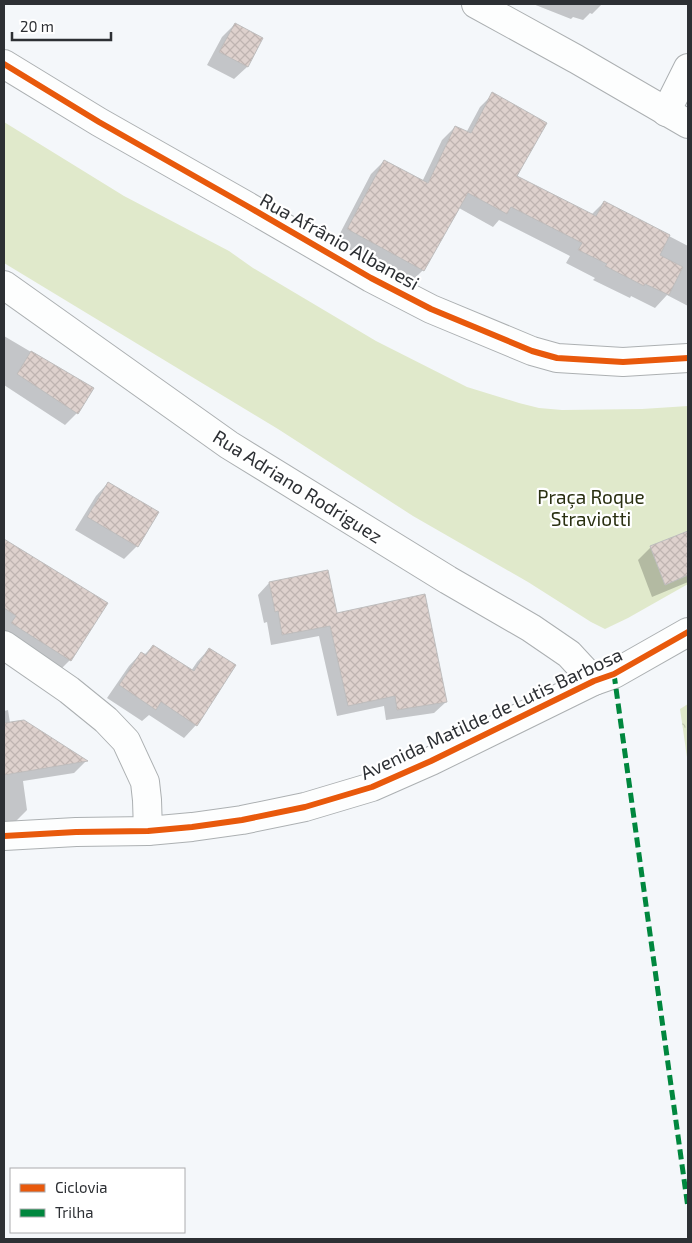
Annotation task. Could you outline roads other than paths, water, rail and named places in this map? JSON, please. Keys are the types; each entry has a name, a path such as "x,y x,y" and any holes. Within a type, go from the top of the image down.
{"street":[{"path":"476,4 677,118 688,68"},
{"name":"Rua Afrânio Albanesi","path":"4,64 99,122 371,278 431,309 532,351 557,358 623,362 688,358"},
{"name":"Rua Adriano Rodriguez","path":"4,285 229,445 448,580 531,628 569,654 594,681"},
{"name":"Avenida Matilde de Lutis Barbosa","path":"4,836 148,831 192,827 242,820 305,807 372,787 431,761 594,681 614,674 688,632"},
{"path":"4,645 69,690 106,720 126,741 145,782 148,831"}],"park label":[{"name":"Praça Roque Straviotti","path":"591,507"}]}
